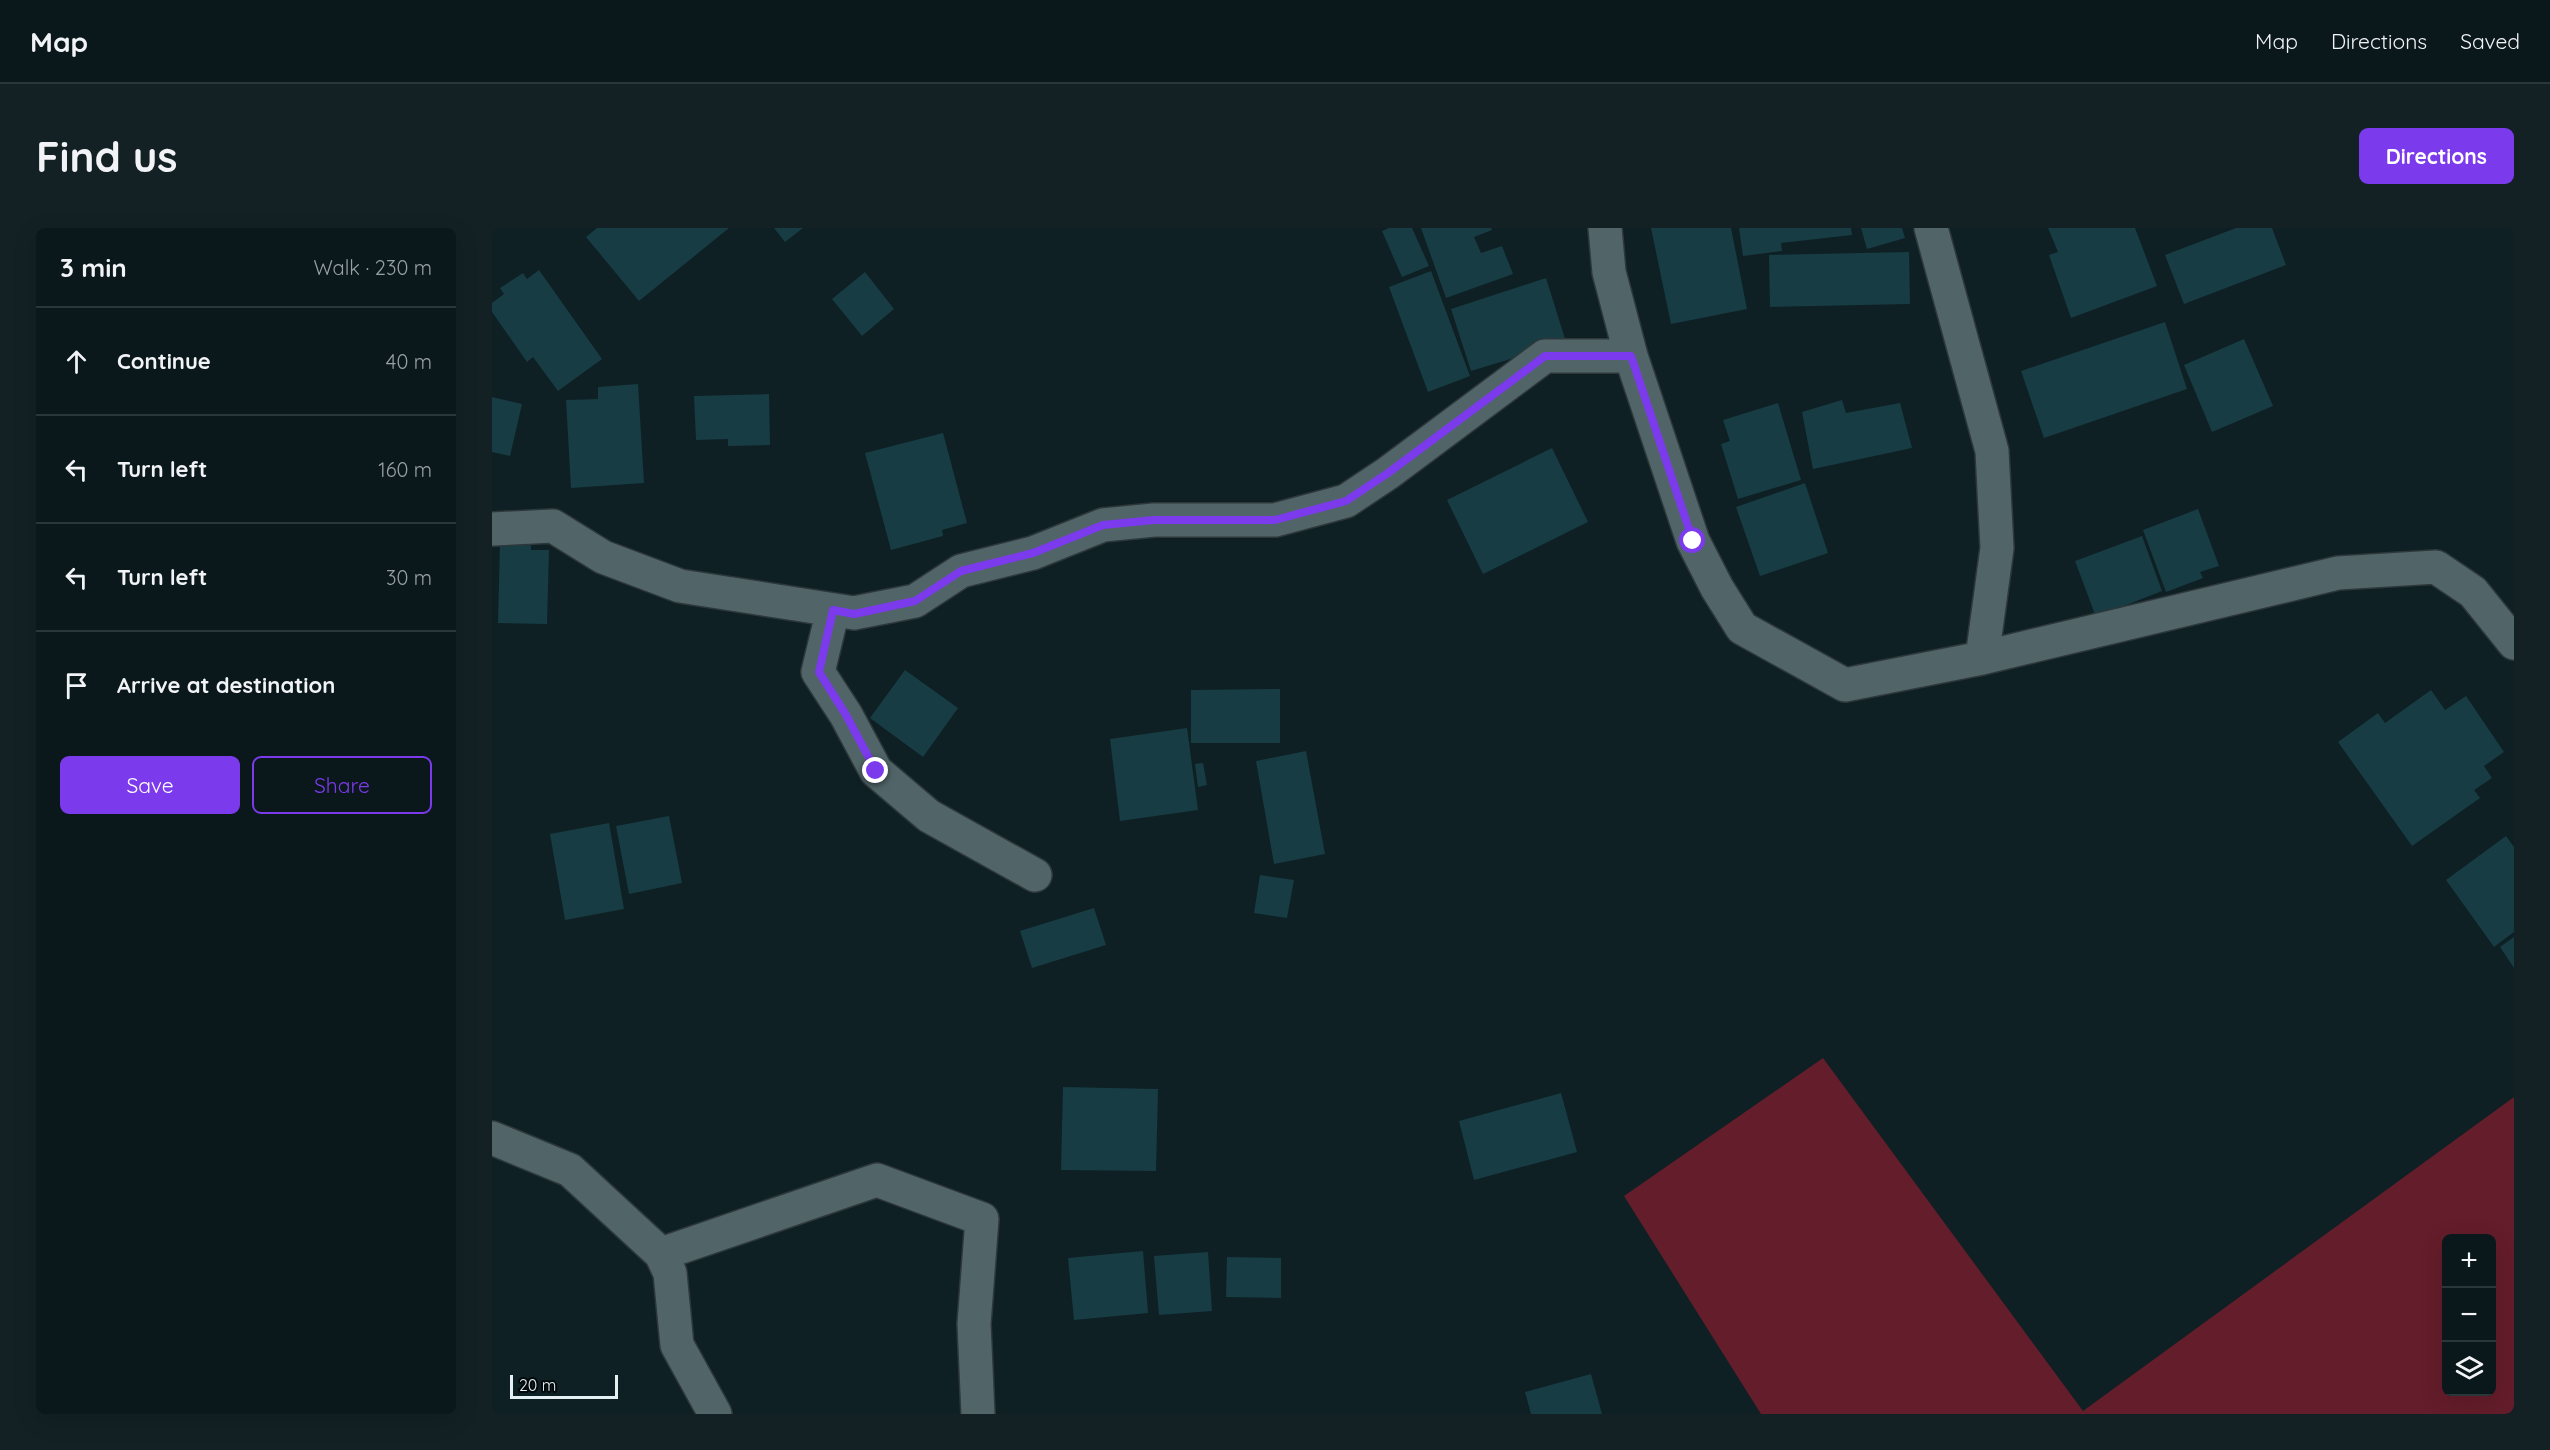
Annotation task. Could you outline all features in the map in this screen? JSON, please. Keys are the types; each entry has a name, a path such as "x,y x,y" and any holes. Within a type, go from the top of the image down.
{"street":[{"path":"1605,228 1609,272 1631,356 1693,541 1717,588 1742,628 1845,685 1982,658 2338,573 2436,567 2473,592 2514,643"},
{"path":"1931,228 1992,452 1997,548 1982,658"},
{"path":"492,528 553,526 603,557 680,586 854,614 915,601 961,571 1033,553 1103,525 1154,520 1275,520 1346,501 1388,473 1545,356 1631,356"},
{"path":"833,610 819,672 846,715 876,771 929,816 1035,875"},
{"path":"492,1138 570,1170 661,1254 670,1273 677,1344 715,1414"},
{"path":"661,1254 878,1180 982,1219 974,1324 978,1414"}],"shaded area":[{"path":"1823,1058 2083,1411 2514,1097 2514,1414 1761,1414 1624,1196"}],"building":[{"path":"597,228 729,228 639,301 586,237"},
{"path":"774,228 803,228 785,242"},
{"path":"1389,228 1412,228 1429,266 1402,277 1382,231"},
{"path":"1421,228 1491,228 1492,230 1474,237 1481,253 1502,246 1513,274 1446,298"},
{"path":"1651,228 1731,228 1747,309 1671,324"},
{"path":"1739,228 1851,228 1852,235 1781,243 1782,251 1743,256"},
{"path":"1861,228 1902,228 1905,238 1867,249"},
{"path":"2048,228 2135,228 2157,286 2071,318 2049,255 2058,252"},
{"path":"2236,228 2272,228 2286,265 2184,304 2165,255"},
{"path":"1909,252 1910,304 1770,307 1769,255"},
{"path":"539,270 602,359 558,391 533,357 527,362 492,312 492,303 504,294 500,288 523,273 527,279"},
{"path":"1431,271 1470,376 1428,392 1389,287"},
{"path":"865,272 894,309 862,336 832,299"},
{"path":"1546,278 1566,342 1471,371 1451,309"},
{"path":"2165,322 2187,389 2044,438 2021,371"},
{"path":"2244,339 2273,406 2212,432 2184,365"},
{"path":"638,384 644,483 571,488 566,400 598,399 598,387"},
{"path":"769,394 770,445 728,446 728,439 696,440 694,396"},
{"path":"492,397 522,404 510,456 492,452"},
{"path":"1842,400 1846,413 1900,403 1912,448 1813,469 1802,412"},
{"path":"1778,403 1801,480 1738,499 1721,444 1730,441 1723,420"},
{"path":"943,433 967,523 942,530 943,536 891,550 865,453"},
{"path":"1552,448 1588,522 1483,574 1447,500"},
{"path":"1805,483 1828,553 1760,576 1736,507"},
{"path":"2198,509 2219,566 2200,572 2203,578 2166,592 2143,530"},
{"path":"2142,536 2162,591 2096,617 2075,561"},
{"path":"500,544 531,545 531,550 549,550 547,624 498,623"},
{"path":"905,670 958,708 923,757 870,718"},
{"path":"1280,689 1280,743 1191,743 1191,690"},
{"path":"2431,690 2445,710 2466,696 2504,752 2484,766 2492,778 2474,790 2480,798 2412,846 2338,742 2378,713 2385,723"},
{"path":"1187,728 1198,810 1120,821 1110,739"},
{"path":"1306,751 1325,854 1274,864 1256,761"},
{"path":"1203,763 1207,785 1198,787 1195,764"},
{"path":"669,816 682,883 629,894 616,826"},
{"path":"609,823 624,909 565,920 550,834"},
{"path":"2506,836 2514,847 2514,932 2494,947 2446,880"},
{"path":"1260,875 1294,880 1287,918 1254,913"},
{"path":"1094,908 1106,945 1032,968 1020,931"},
{"path":"2514,937 2514,968 2500,947"},
{"path":"1063,1087 1158,1089 1156,1171 1061,1170"},
{"path":"1561,1093 1577,1152 1474,1180 1459,1121"},
{"path":"1143,1251 1148,1313 1074,1320 1068,1258"},
{"path":"1208,1252 1212,1311 1159,1315 1154,1256"},
{"path":"1227,1257 1281,1258 1281,1298 1226,1297"},
{"path":"1591,1374 1602,1414 1531,1414 1525,1392"}],"route":[{"path":"876,771 846,715 819,672 833,610 854,614 915,601 961,571 1033,553 1103,525 1154,520 1275,520 1346,501 1388,473 1545,356 1631,356 1693,541"}]}
